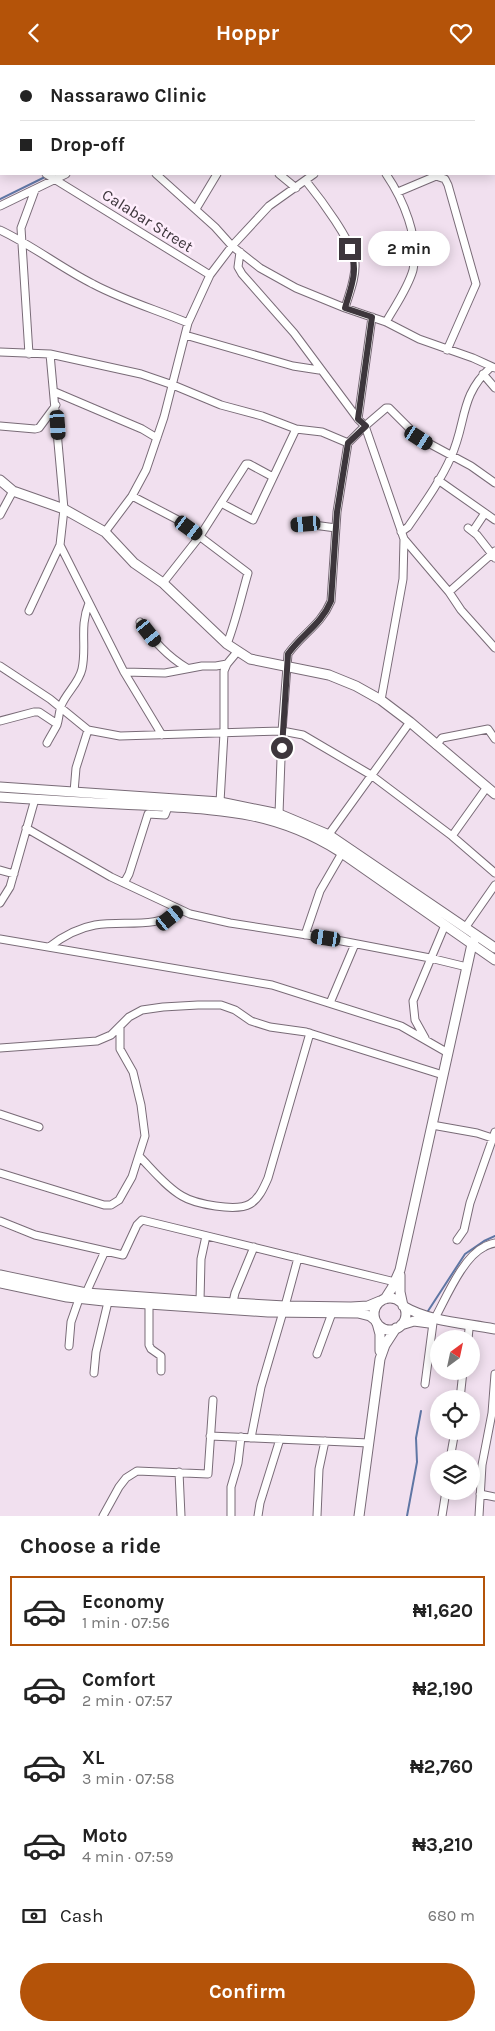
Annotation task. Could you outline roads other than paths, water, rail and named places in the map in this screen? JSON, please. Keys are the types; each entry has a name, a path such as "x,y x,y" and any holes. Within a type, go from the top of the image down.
{"main road":[{"path":"0,480 13,491 64,509 105,532 134,563 163,583 237,652 250,659 329,675 356,686 381,700 492,789"},
{"path":"0,787 220,802 279,814 326,838 466,928 474,940 493,959"},
{"path":"0,797 219,811 260,817 296,827 326,838 342,853 445,925 474,940 495,948"},
{"path":"359,1516 380,1359 380,1334 374,1313 375,1307 395,1282 400,1270 474,940"},
{"path":"468,965 478,958 493,959"},
{"path":"380,1359 385,1345 405,1316 400,1292 400,1270"},
{"path":"0,1275 108,1302 358,1313 370,1316 385,1329 398,1327 414,1321 434,1321 495,1329"},
{"path":"0,1283 83,1296 233,1302 284,1309 362,1307 393,1298 403,1306 422,1316 458,1330"},
{"path":"480,1334 495,1334"}],"street":[{"path":"157,175 196,209 232,245 260,267 296,287 345,308 386,322 419,339 493,367"},
{"path":"196,209 216,175"},
{"path":"280,175 296,188"},
{"path":"105,532 132,496 146,470 173,385 188,323 210,275 232,245 269,206 313,175"},
{"path":"386,322 408,283 414,255 411,229 398,192 387,175"},
{"path":"398,192 436,176 444,179 448,185 476,284 447,350"},
{"path":"0,206 34,190 51,177"},
{"name":"Calabar Street","path":"51,177 210,275"},
{"path":"306,181 323,202 344,236 355,261 352,284 345,308"},
{"path":"29,354 27,301 20,239 21,228 34,190"},
{"path":"0,230 20,239 55,263 94,285 188,323"},
{"path":"240,252 238,267 242,274 294,333 319,369 358,419 366,426 403,536 403,579 381,700"},
{"path":"358,419 372,317"},
{"path":"185,335 293,367 319,369"},
{"path":"0,353 50,354 96,363 173,385 221,405 262,416 296,429 322,431 348,443"},
{"path":"29,611 60,545 64,509 55,392 50,354"},
{"path":"403,536 451,456 468,398 476,382 493,367"},
{"path":"483,374 495,388"},
{"path":"55,392 142,429 157,438"},
{"path":"0,426 39,428 56,405"},
{"path":"279,814 282,731 288,654 295,644 316,626 326,613 331,601 336,529 348,443 388,408 419,438 470,466 495,483"},
{"path":"221,503 253,520 296,429"},
{"path":"163,583 200,536 246,464 273,477"},
{"path":"438,480 495,520"},
{"path":"0,515 13,491"},
{"path":"132,496 178,520 248,573 236,621 227,644"},
{"path":"449,592 494,554 470,529 485,513"},
{"path":"296,525 306,524 336,529"},
{"path":"403,536 449,592 461,611 495,648"},
{"path":"60,545 124,672 162,735"},
{"path":"47,743 57,724 61,707 69,691 80,676 84,654 84,616 90,603"},
{"path":"140,623 172,659 187,668"},
{"path":"220,802 224,733 224,671 237,652"},
{"path":"124,672 165,673 187,668 227,664"},
{"path":"0,666 61,707 88,729 120,736 282,731 303,735 371,775 452,836 495,873"},
{"path":"0,721 34,712 57,724"},
{"path":"326,838 410,722"},
{"path":"74,792 76,768 88,729"},
{"path":"436,745 442,738 488,729 495,739"},
{"path":"452,836 492,789"},
{"path":"0,903 6,895 14,874 35,799"},
{"path":"124,883 129,875 148,814 165,815 168,807"},
{"path":"26,828 124,883 181,910 208,919 355,943 468,965"},
{"path":"305,935 320,891 342,853"},
{"path":"0,870 14,874"},
{"path":"466,928 495,885"},
{"path":"49,947 68,934 93,925 155,922 170,918 181,910"},
{"path":"426,1039 416,1020 413,1001 445,925"},
{"path":"0,933 3,939 272,985 402,1026 448,1053"},
{"path":"330,1003 355,943"},
{"path":"0,1048 97,1041 111,1035 129,1017 142,1010 221,1005 235,1010 251,1021 270,1027 310,1033 443,1075"},
{"path":"0,1173 104,1205 111,1205 120,1200 132,1177 145,1136 141,1105 132,1072 120,1049 120,1026"},
{"path":"139,1156 158,1176 182,1196 230,1208 249,1205 260,1193 268,1178 310,1033"},
{"path":"0,1114 40,1127"},
{"path":"432,1125 494,1137 470,1203 464,1230 457,1240"},
{"path":"0,1221 35,1235 124,1255 136,1225 142,1220 395,1282"},
{"path":"200,1301 201,1259 206,1236"},
{"path":"425,1384 434,1321 466,1265 483,1247 494,1245"},
{"path":"233,1302 234,1293 254,1247"},
{"path":"69,1346 72,1322 105,1251"},
{"path":"250,1438 261,1387 298,1258"},
{"path":"94,1373 96,1352 108,1302"},
{"path":"149,1304 149,1345 151,1349 161,1356 161,1371"},
{"path":"317,1354 332,1313"},
{"path":"495,1374 492,1413 482,1465 480,1494 495,1497"},
{"path":"103,1516 119,1487 131,1474 137,1471 208,1474 213,1400"},
{"path":"210,1436 368,1443"},
{"path":"231,1516 231,1487 238,1463 241,1437"},
{"path":"258,1516 260,1503 280,1439"},
{"path":"317,1516 320,1469 325,1441"},
{"path":"179,1472 181,1516"},
{"path":"442,1516 445,1500"},
{"path":"479,1516 480,1500"}],"waterway":[{"path":"0,199 45,177"},
{"path":"428,1311 465,1254 495,1236"},
{"path":"407,1516 417,1462 416,1438 421,1411"}]}
